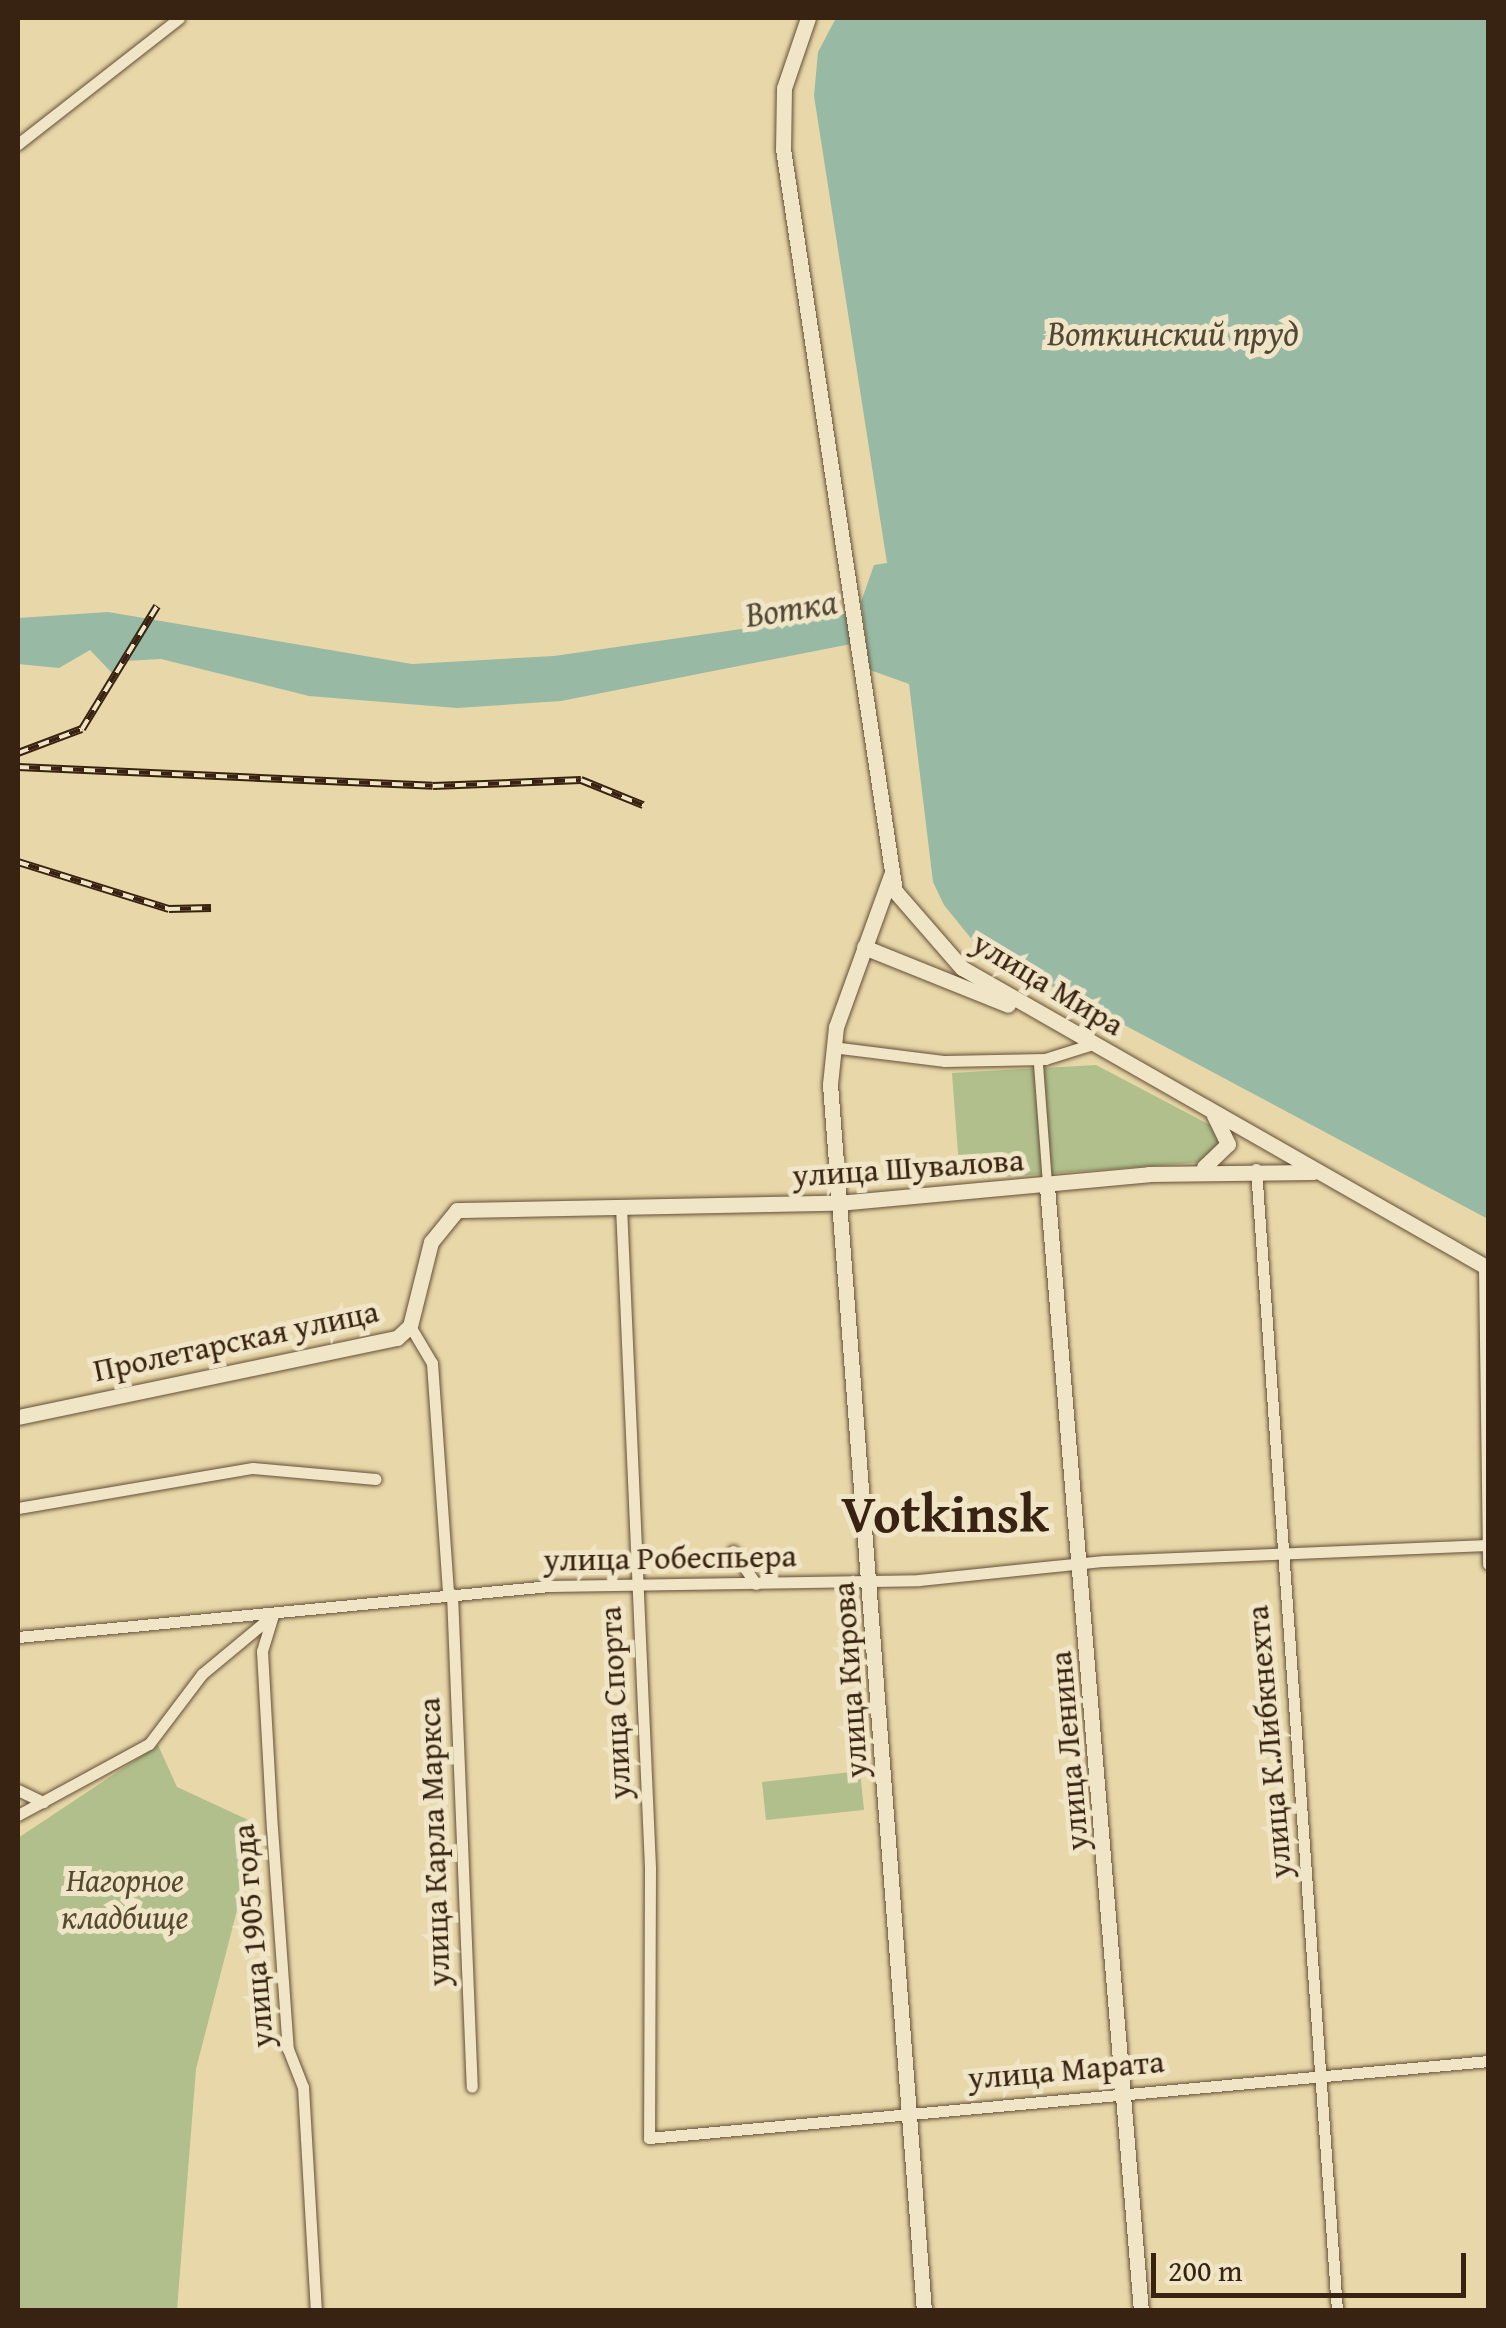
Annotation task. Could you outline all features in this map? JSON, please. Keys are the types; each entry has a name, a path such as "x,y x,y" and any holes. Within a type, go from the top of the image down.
{"main road":[{"path":"808,18 784,88 783,149 852,594 890,875"},
{"name":"улица Кирова","path":"890,875 832,1048 838,1203 924,2310"},
{"name":"улица Мира","path":"890,875 908,913 947,956 1054,1023 1331,1176 1486,1268"},
{"path":"864,947 1054,1023"},
{"path":"1197,1171 1228,1144 1209,1108"},
{"name":"улица Мира","path":"1197,1171 1256,1169 1331,1176"},
{"name":"улица Шувалова","path":"621,1206 838,1203 1197,1171"},
{"name":"улица Ленина","path":"1048,1187 1142,2310"},
{"name":"Пролетарская улица","path":"18,1416 393,1339 410,1326 431,1242 457,1210 621,1206"}],"street":[{"path":"18,144 179,18"},
{"path":"832,1048 945,1062 1045,1059 1093,1044"},
{"path":"1038,1064 1048,1187"},
{"name":"улица К.Либкнехта","path":"1256,1169 1323,2078 1336,2310"},
{"name":"улица Спорта","path":"621,1206 638,1583 650,2138"},
{"path":"1486,1268 1488,1564"},
{"name":"улица Карла Маркса","path":"410,1326 432,1362 450,1594 472,2087"},
{"path":"18,1508 253,1468 376,1479"},
{"name":"улица Робеспьера","path":"18,1637 273,1615 450,1594 638,1583 870,1582 1080,1564 1488,1546"},
{"path":"733,1551 756,1584"},
{"path":"18,1816 149,1744 202,1674 273,1615"},
{"name":"улица 1905 года","path":"273,1615 262,1651 272,1828 288,2049 303,2088 316,2310"},
{"path":"18,1790 43,1802"},
{"name":"улица Марата","path":"650,2138 1124,2091 1323,2078 1488,2061"}],"green space":[{"path":"1096,1065 1212,1126 1223,1149 1205,1162 960,1180 952,1073"},
{"name":"Нагорное кладбище","path":"158,1745 177,1787 259,1825 196,2069 177,2310 18,2310 18,1838"},
{"path":"860,1771 864,1810 766,1820 762,1782"}],"water":[{"name":"Воткинский пруд","path":"836,18 1488,18 1488,1219 978,947 944,905 933,882 909,684 870,670 861,602 874,565 887,563 814,96 818,52"},
{"path":"108,612 412,664 554,656 852,613 856,643 561,701 457,708 309,696 161,659 125,661 112,673 90,650 59,668 18,664 18,618"}],"railway":[{"path":"18,753 82,729 157,606"},
{"path":"18,767 433,786 581,780 643,805"},
{"path":"18,862 169,909 211,908"}],"district":[{"name":"Votkinsk","path":"945,1514"}],"water label":[{"name":"Вотка","path":"791,608"}]}
